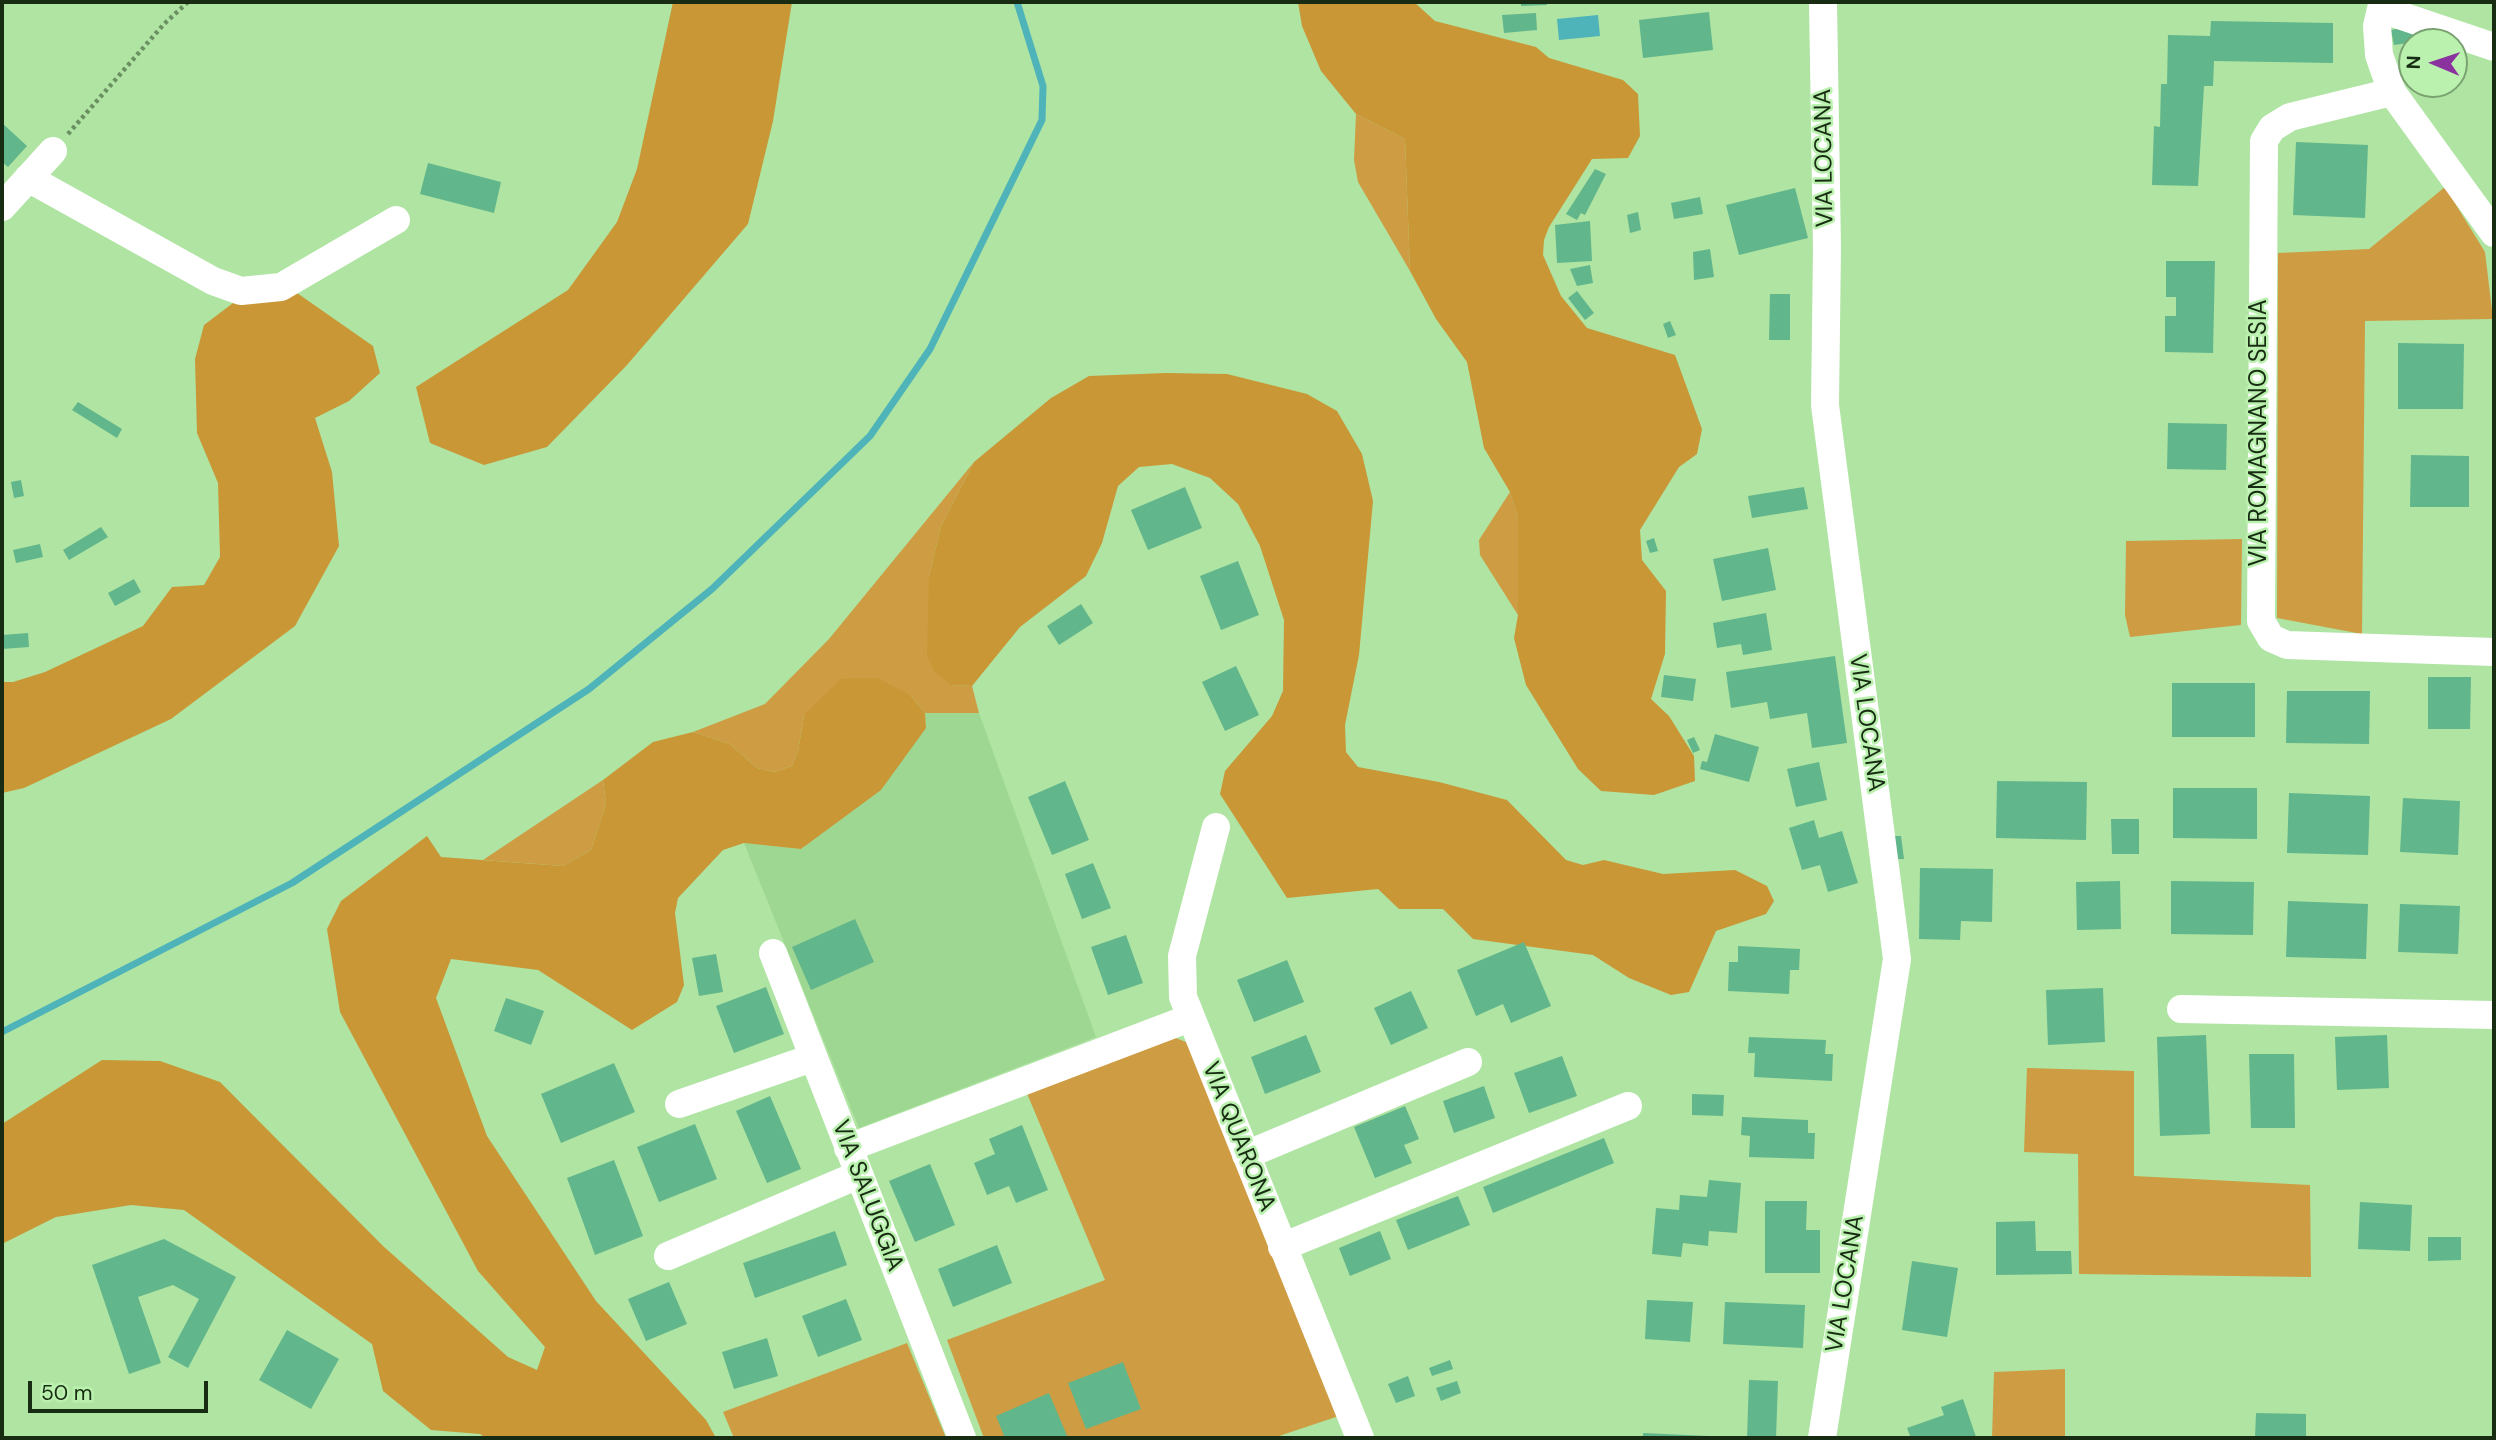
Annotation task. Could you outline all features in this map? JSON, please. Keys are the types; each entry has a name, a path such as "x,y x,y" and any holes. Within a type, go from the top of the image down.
{"street":[{"name":"VIA LOCANA","path":"1822,1438 1897,959 1825,405 1827,248 1823,2"},
{"path":"2494,47 2382,6 2377,26 2379,55 2392,92 2494,233"},
{"name":"VIA ROMAGNANO SESIA","path":"2392,92 2296,114 2276,124 2264,141 2261,621 2271,638 2287,645 2494,652"},
{"path":"2,208 53,151"},
{"path":"28,178 213,281 241,291 281,287 396,220"},
{"name":"VIA QUARONA","path":"1216,827 1180,967 1180,988 1360,1438"},
{"name":"VIA SALUGGIA","path":"773,953 962,1438"},
{"path":"2181,1009 2494,1015"},
{"path":"848,1148 1190,1018"},
{"path":"679,1104 813,1058"},
{"path":"1246,1155 1468,1062"},
{"path":"1282,1247 1629,1106"},
{"path":"668,1256 858,1175"}],"path":[{"path":"53,151 164,24 188,2"}],"shaded area":[{"path":"673,2 792,2 773,121 748,224 627,365 547,447 484,465 430,443 416,387 568,290 617,222 637,169"},
{"path":"1298,2 1414,2 1435,21 1536,47 1549,58 1623,80 1638,94 1640,136 1628,158 1592,159 1549,227 1544,240 1543,255 1561,296 1587,328 1675,355 1702,429 1697,454 1679,467 1640,530 1642,560 1666,591 1665,654 1651,699 1669,716 1694,756 1695,781 1654,795 1601,791 1578,769 1526,685 1514,638 1518,615 1518,518 1510,492 1484,448 1467,362 1436,319 1410,271 1405,139 1356,114 1321,71 1302,26"},
{"path":"1356,114 1405,139 1410,271 1358,182 1354,160"},
{"path":"2445,187 2485,252 2493,319 2365,321 2362,634 2277,618 2278,253 2369,249"},
{"path":"297,293 373,346 380,373 349,401 315,418 332,472 339,546 295,626 171,719 24,788 2,793 2,682 13,682 45,672 143,626 172,587 204,585 220,557 218,483 197,433 195,359 204,325 237,300"},
{"path":"1227,374 1307,394 1337,411 1362,454 1373,501 1359,655 1345,725 1346,752 1358,767 1439,782 1507,800 1566,860 1583,865 1604,860 1663,874 1735,870 1767,886 1774,901 1766,914 1716,931 1689,992 1671,995 1629,978 1593,955 1473,939 1443,909 1399,909 1378,889 1287,898 1220,794 1225,771 1272,716 1283,691 1284,620 1260,546 1238,504 1210,478 1172,464 1139,467 1118,486 1102,543 1086,576 1020,627 972,686 951,685 934,671 927,654 929,576 941,526 974,462 1051,398 1089,376"},
{"path":"974,462 941,526 929,576 951,685 972,686 979,713 925,713 911,696 804,715 798,751 792,766 774,772 757,768 730,744 693,732 765,704 829,639"},
{"path":"1510,492 1518,518 1518,615 1480,555 1479,540"},
{"path":"2242,539 2241,625 2130,637 2125,615 2126,541"},
{"path":"878,678 911,696 925,713 926,728 881,790 801,849 744,843 723,850 678,898 675,913 684,985 677,1002 632,1030 538,970 451,959 436,998 487,1136 596,1301 706,1420 716,1438 486,1438 480,1434 431,1430 383,1391 372,1344 184,1210 131,1205 56,1217 2,1244 2,1124 102,1060 160,1061 220,1082 383,1246 508,1357 537,1370 545,1347 478,1271 340,1012 327,929 341,901 427,836 441,857 563,866 591,850 606,804 603,780 653,742 693,732 730,744 757,768 774,772 792,766 798,751 804,715 841,679"},
{"path":"925,713 979,713 1096,1037 859,1128 744,843 802,849 926,728"},
{"path":"603,780 606,804 591,850 563,866 483,860"},
{"path":"1168,1035 1191,1044 1339,1416 1273,1438 984,1438 947,1340 1105,1280 1026,1091"},
{"path":"2027,1068 2134,1071 2134,1176 2310,1185 2311,1277 2079,1274 2078,1154 2024,1152"},
{"path":"907,1343 946,1438 734,1438 723,1412"},
{"path":"2065,1369 2065,1438 1992,1438 1994,1372"}],"water":[{"path":"1598,15 1600,36 1559,40 1557,19"}],"building":[{"path":"1521,2 1547,2 1547,5 1521,6"},
{"path":"1709,12 1713,50 1643,58 1639,20"},
{"path":"1536,13 1537,30 1504,33 1502,15"},
{"path":"2211,21 2333,23 2333,63 2214,61 2213,86 2204,86 2198,186 2152,185 2154,126 2160,127 2161,84 2167,84 2168,35 2210,36"},
{"path":"2398,29 2398,44 2394,45 2391,30"},
{"path":"2,123 27,146 8,167 2,162"},
{"path":"2296,142 2368,145 2365,218 2293,215"},
{"path":"428,163 501,182 494,213 420,194"},
{"path":"1595,169 1606,174 1585,215 1581,213 1577,220 1566,214"},
{"path":"1795,188 1808,238 1739,255 1726,205"},
{"path":"1700,197 1703,214 1674,219 1671,203"},
{"path":"1638,212 1641,230 1630,233 1627,215"},
{"path":"1590,221 1592,261 1557,263 1555,225"},
{"path":"1710,249 1714,277 1694,280 1693,252"},
{"path":"2166,261 2215,261 2213,353 2165,352 2165,316 2176,316 2176,297 2166,297"},
{"path":"1590,265 1593,283 1577,286 1570,269"},
{"path":"1577,291 1594,313 1585,320 1568,298"},
{"path":"1770,294 1790,294 1790,340 1769,340"},
{"path":"1670,321 1676,335 1668,338 1663,324"},
{"path":"2398,343 2464,344 2463,409 2398,409"},
{"path":"78,402 122,429 117,438 72,410"},
{"path":"2168,423 2227,424 2226,470 2167,469"},
{"path":"2411,455 2469,456 2469,507 2410,507"},
{"path":"21,480 24,496 14,498 11,482"},
{"path":"1185,487 1202,528 1148,550 1131,510"},
{"path":"1804,487 1808,509 1752,518 1748,496"},
{"path":"101,527 108,537 69,560 63,550"},
{"path":"1654,538 1658,551 1650,553 1646,541"},
{"path":"40,544 43,557 16,563 13,550"},
{"path":"1768,548 1776,590 1722,601 1713,559"},
{"path":"1238,561 1259,615 1221,630 1200,576"},
{"path":"134,579 141,592 115,606 108,593"},
{"path":"1081,604 1093,623 1059,645 1047,626"},
{"path":"1766,613 1772,650 1743,655 1741,644 1717,648 1713,623"},
{"path":"28,633 29,647 2,649 2,635"},
{"path":"1835,656 1847,743 1812,748 1807,713 1770,719 1767,702 1731,708 1726,672"},
{"path":"1236,666 1259,715 1225,731 1202,682"},
{"path":"1664,675 1696,679 1693,701 1661,697"},
{"path":"2428,677 2471,677 2470,729 2428,729"},
{"path":"2172,683 2255,683 2255,737 2172,737"},
{"path":"2287,691 2370,691 2369,744 2286,743"},
{"path":"1715,734 1759,747 1749,782 1700,769 1702,761 1707,762"},
{"path":"1694,737 1700,750 1693,753 1687,740"},
{"path":"1819,762 1827,800 1796,807 1787,769"},
{"path":"1065,781 1089,840 1052,855 1028,797"},
{"path":"1997,781 2087,782 2086,840 1996,838"},
{"path":"2173,788 2257,788 2257,839 2173,838"},
{"path":"2289,793 2370,796 2368,855 2287,853"},
{"path":"2403,798 2460,801 2458,855 2400,852"},
{"path":"2111,819 2139,819 2139,854 2112,854"},
{"path":"1814,820 1819,838 1842,831 1858,883 1828,892 1820,865 1802,870 1789,828"},
{"path":"1889,836 1901,836 1904,859 1891,859"},
{"path":"1093,863 1111,908 1082,919 1065,874"},
{"path":"1920,868 1993,869 1992,922 1961,921 1960,940 1919,939"},
{"path":"2120,881 2121,929 2077,930 2076,882"},
{"path":"2171,881 2254,882 2253,935 2171,934"},
{"path":"2288,901 2368,904 2366,959 2286,957"},
{"path":"2400,904 2460,906 2458,954 2398,952"},
{"path":"855,919 874,962 811,990 792,947"},
{"path":"1126,935 1143,983 1108,995 1091,947"},
{"path":"1524,942 1551,1006 1511,1023 1503,1004 1476,1016 1457,970"},
{"path":"1738,946 1800,949 1799,970 1790,970 1789,994 1728,991 1729,962 1738,962"},
{"path":"716,954 723,992 699,996 692,958"},
{"path":"1287,960 1304,1002 1254,1022 1237,980"},
{"path":"766,987 784,1034 734,1053 716,1006"},
{"path":"2103,988 2105,1042 2048,1045 2046,990"},
{"path":"1411,991 1428,1028 1391,1045 1374,1008"},
{"path":"506,998 544,1011 531,1045 494,1031"},
{"path":"1306,1035 1321,1072 1265,1094 1251,1057"},
{"path":"2206,1035 2210,1134 2160,1136 2157,1037"},
{"path":"2387,1035 2389,1088 2337,1090 2335,1037"},
{"path":"1749,1037 1826,1040 1825,1054 1833,1054 1832,1081 1754,1077 1755,1053 1748,1053"},
{"path":"2249,1054 2294,1054 2295,1128 2251,1128"},
{"path":"1562,1056 1577,1096 1529,1113 1514,1073"},
{"path":"614,1063 635,1112 561,1143 541,1094"},
{"path":"1484,1086 1495,1118 1454,1133 1443,1101"},
{"path":"1692,1094 1724,1095 1723,1116 1692,1115"},
{"path":"770,1096 801,1169 767,1183 736,1111"},
{"path":"1405,1106 1419,1139 1404,1145 1412,1163 1375,1178 1354,1127"},
{"path":"1742,1117 1808,1120 1808,1133 1815,1133 1814,1159 1749,1157 1750,1136 1741,1135"},
{"path":"695,1124 717,1179 659,1202 637,1147"},
{"path":"1022,1125 1048,1190 1016,1203 1009,1186 987,1195 974,1163 995,1154 989,1139"},
{"path":"1604,1138 1614,1163 1493,1213 1483,1187"},
{"path":"614,1160 643,1236 595,1255 567,1178"},
{"path":"930,1164 955,1225 915,1242 889,1181"},
{"path":"1709,1180 1741,1183 1737,1233 1709,1231 1708,1246 1683,1243 1681,1257 1652,1254 1656,1208 1679,1210 1680,1195 1707,1197"},
{"path":"1458,1196 1470,1225 1408,1250 1396,1220"},
{"path":"1765,1201 1807,1201 1806,1230 1820,1230 1820,1273 1765,1273"},
{"path":"2360,1202 2412,1205 2410,1251 2358,1249"},
{"path":"2035,1221 2036,1251 2071,1251 2072,1274 1996,1275 1996,1222"},
{"path":"835,1231 847,1265 755,1298 743,1263"},
{"path":"1380,1231 1391,1259 1350,1276 1339,1248"},
{"path":"2428,1237 2461,1237 2461,1260 2428,1261"},
{"path":"164,1239 236,1277 188,1368 168,1357 199,1299 173,1285 138,1297 161,1363 129,1374 92,1265"},
{"path":"997,1245 1012,1283 953,1307 938,1269"},
{"path":"1912,1261 1958,1268 1947,1337 1902,1330"},
{"path":"669,1282 687,1324 646,1341 628,1299"},
{"path":"846,1299 862,1340 818,1357 802,1316"},
{"path":"1647,1300 1693,1302 1690,1342 1645,1339"},
{"path":"1725,1302 1805,1305 1803,1348 1723,1344"},
{"path":"287,1330 339,1359 311,1409 259,1380"},
{"path":"767,1338 778,1376 734,1389 722,1352"},
{"path":"1450,1360 1453,1369 1432,1376 1429,1368"},
{"path":"1123,1362 1141,1409 1086,1429 1068,1383"},
{"path":"1408,1376 1415,1396 1396,1403 1388,1384"},
{"path":"1749,1380 1778,1381 1776,1438 1747,1438"},
{"path":"1457,1381 1461,1393 1441,1401 1436,1388"},
{"path":"1049,1393 1068,1438 1005,1438 996,1416"},
{"path":"1963,1399 1976,1437 1911,1438 1907,1428 1944,1415 1941,1407"},
{"path":"2256,1413 2306,1414 2306,1438 2255,1438"},
{"path":"1643,1433 1708,1436 1708,1438 1643,1438"}],"waterway":[{"path":"2,1032 292,883 589,689 712,589 870,436 930,349 1042,120 1043,86 1017,2"}]}
